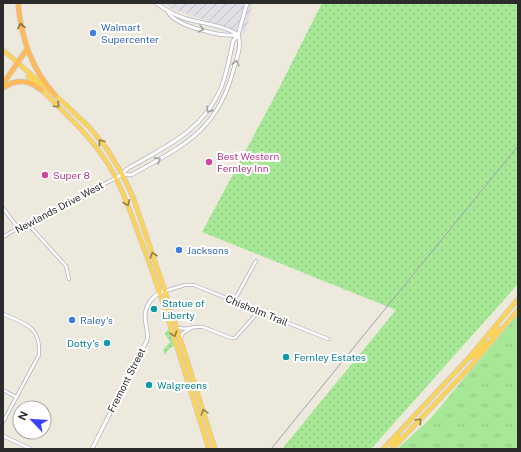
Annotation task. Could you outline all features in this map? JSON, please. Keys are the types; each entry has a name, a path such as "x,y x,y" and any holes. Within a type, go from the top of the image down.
{"highway":[{"path":"18,3 21,28 27,50 37,71 55,95"},
{"path":"3,50 55,95 90,128 107,149 122,174 136,207 165,290 216,449"},
{"path":"3,84 27,50"},
{"path":"18,63 87,136 105,159 116,178 130,210 160,292 209,449"},
{"path":"3,88 14,82 26,82 34,84 42,90"},
{"path":"383,449 468,358 518,299"},
{"path":"391,449 492,342 518,310"},
{"path":"492,342 492,338 498,323"},
{"path":"468,358 476,354 487,342 492,342"},
{"path":"391,449 398,438 398,434"}],"street":[{"path":"156,3 168,12 174,19 185,25 230,36 238,35"},
{"path":"116,178 127,168 179,139 205,115 218,94 224,78 233,41 238,35 247,3"},
{"path":"122,174 130,174 185,144 204,128 220,107 232,78 241,42 238,35 231,30 188,20 168,12"},
{"path":"218,94 221,100 220,107"},
{"name":"Newlands Drive West","path":"3,237 27,223 116,178"},
{"path":"3,208 18,228"},
{"path":"27,223 66,266 69,278"},
{"path":"234,301 256,261"},
{"name":"Fremont Street","path":"92,449 147,340 147,329 144,317 151,299 160,292 185,285"},
{"name":"Chisholm Trail","path":"185,285 194,285 328,339"},
{"path":"177,327 182,329 199,326 231,338 235,338 259,311"},
{"path":"3,314 28,324 36,333 40,345 39,355 3,422"},
{"path":"181,338 183,333 190,328"},
{"path":"3,390 16,396"},
{"path":"3,436 25,448 31,449"}],"shaded area":[{"path":"166,3 253,3 245,34 170,8"}],"green space":[{"path":"322,3 518,3 518,284 371,449 282,449 396,310 202,232 275,96"},
{"path":"518,314 518,449 397,449 430,419"},
{"path":"169,328 174,346 168,350 165,355 163,350 170,342 165,334"}],"railway":[{"path":"271,449 518,146"}],"place":[{"name":"Walmart Supercenter","path":"93,33"},
{"name":"Best Western Fernley Inn","path":"209,162"},
{"name":"Super 8","path":"45,175"},
{"name":"Jacksons","path":"179,250"},
{"name":"Statue of Liberty","path":"154,309"},
{"name":"Raley's","path":"72,320"},
{"name":"Dotty's","path":"107,343"},
{"name":"Fernley Estates","path":"286,357"},
{"name":"Walgreens","path":"149,385"}]}
